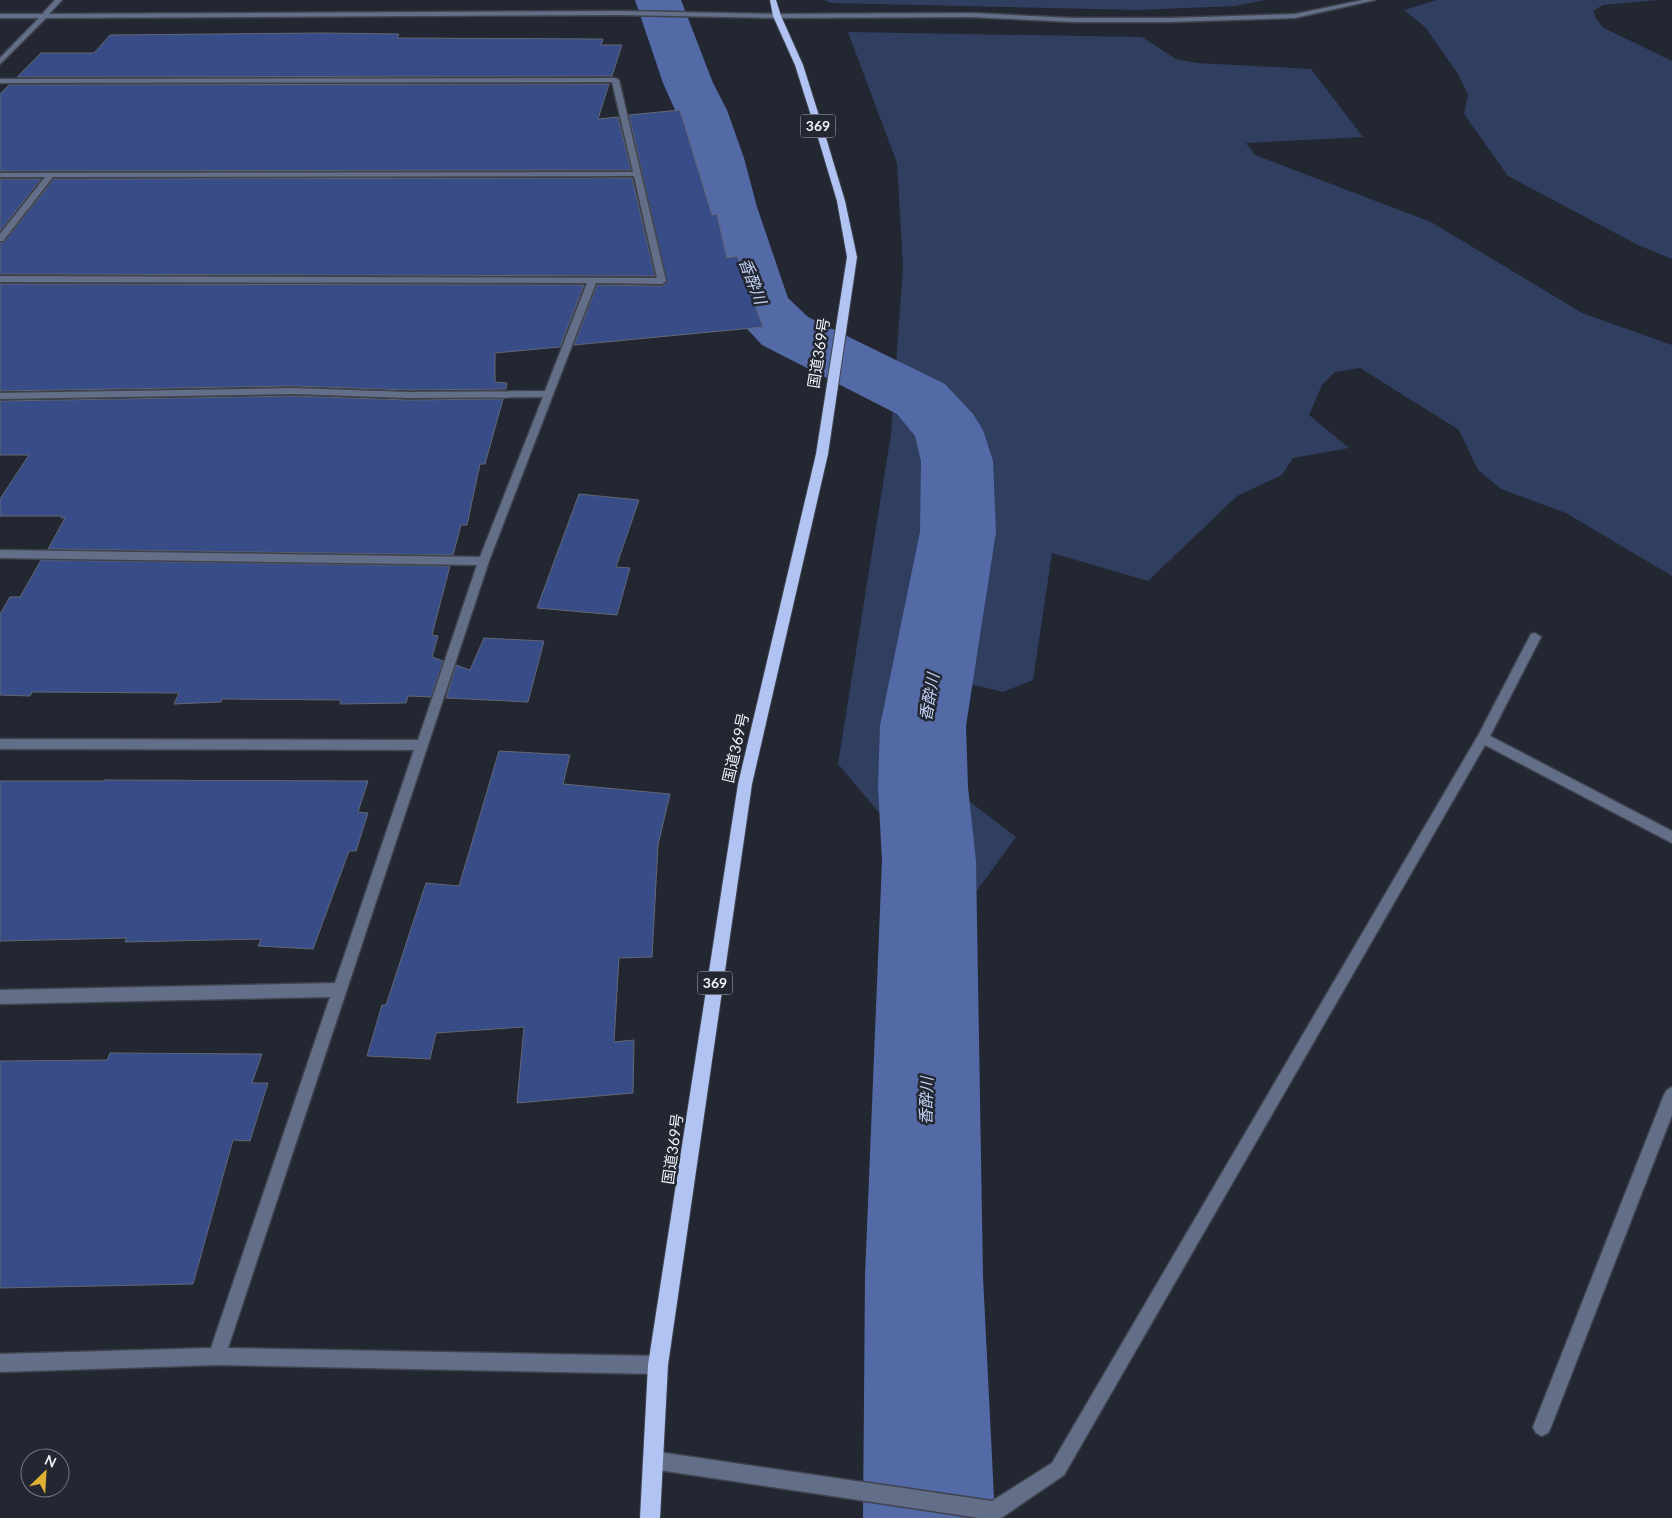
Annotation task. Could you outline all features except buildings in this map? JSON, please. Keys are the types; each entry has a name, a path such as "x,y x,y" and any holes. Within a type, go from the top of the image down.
{"highway":[{"name":"国道369号","path":"650,1518 658,1365 745,784 822,454 852,257 841,201 823,141 799,65 777,16 773,0"}],"street":[{"path":"0,62 59,0"},
{"path":"0,16 622,13 1170,20 1296,16 1372,0"},
{"path":"0,81 616,80 662,281 0,279"},
{"path":"0,239 52,174"},
{"path":"0,175 638,174"},
{"path":"217,1356 484,562 593,280"},
{"path":"0,396 294,391 408,395 549,394"},
{"path":"0,554 484,562"},
{"path":"652,1460 994,1511 1058,1469 1483,738 1535,637"},
{"path":"1483,738 1672,837"},
{"path":"0,744 422,745"},
{"path":"0,997 340,990"},
{"path":"1542,1427 1672,1095"},
{"path":"1,1366 217,1356 658,1365"}],"shaded area":[{"path":"824,0 1265,0 1235,6 1137,10 831,3"},
{"path":"1436,0 1658,0 1603,5 1593,11 1597,20 1604,28 1672,61 1672,259 1638,245 1508,176 1464,114 1468,95 1458,74 1425,27 1404,10"},
{"path":"848,32 1142,37 1176,59 1197,63 1311,69 1363,137 1246,143 1255,155 1431,222 1582,313 1672,345 1672,576 1566,513 1501,489 1478,470 1459,430 1360,368 1335,372 1322,385 1309,415 1349,448 1293,458 1282,475 1237,496 1148,581 1052,553 1033,680 1003,692 924,673 893,743 1016,837 962,911 838,764 891,434 903,267 897,163"}],"waterway":[{"name":"香酔川","path":"658,0 688,83 701,110 717,158 728,207 759,305 785,331 921,399 948,430 957,461 958,532 923,726 923,787 929,861 924,1276 929,1518"}]}
